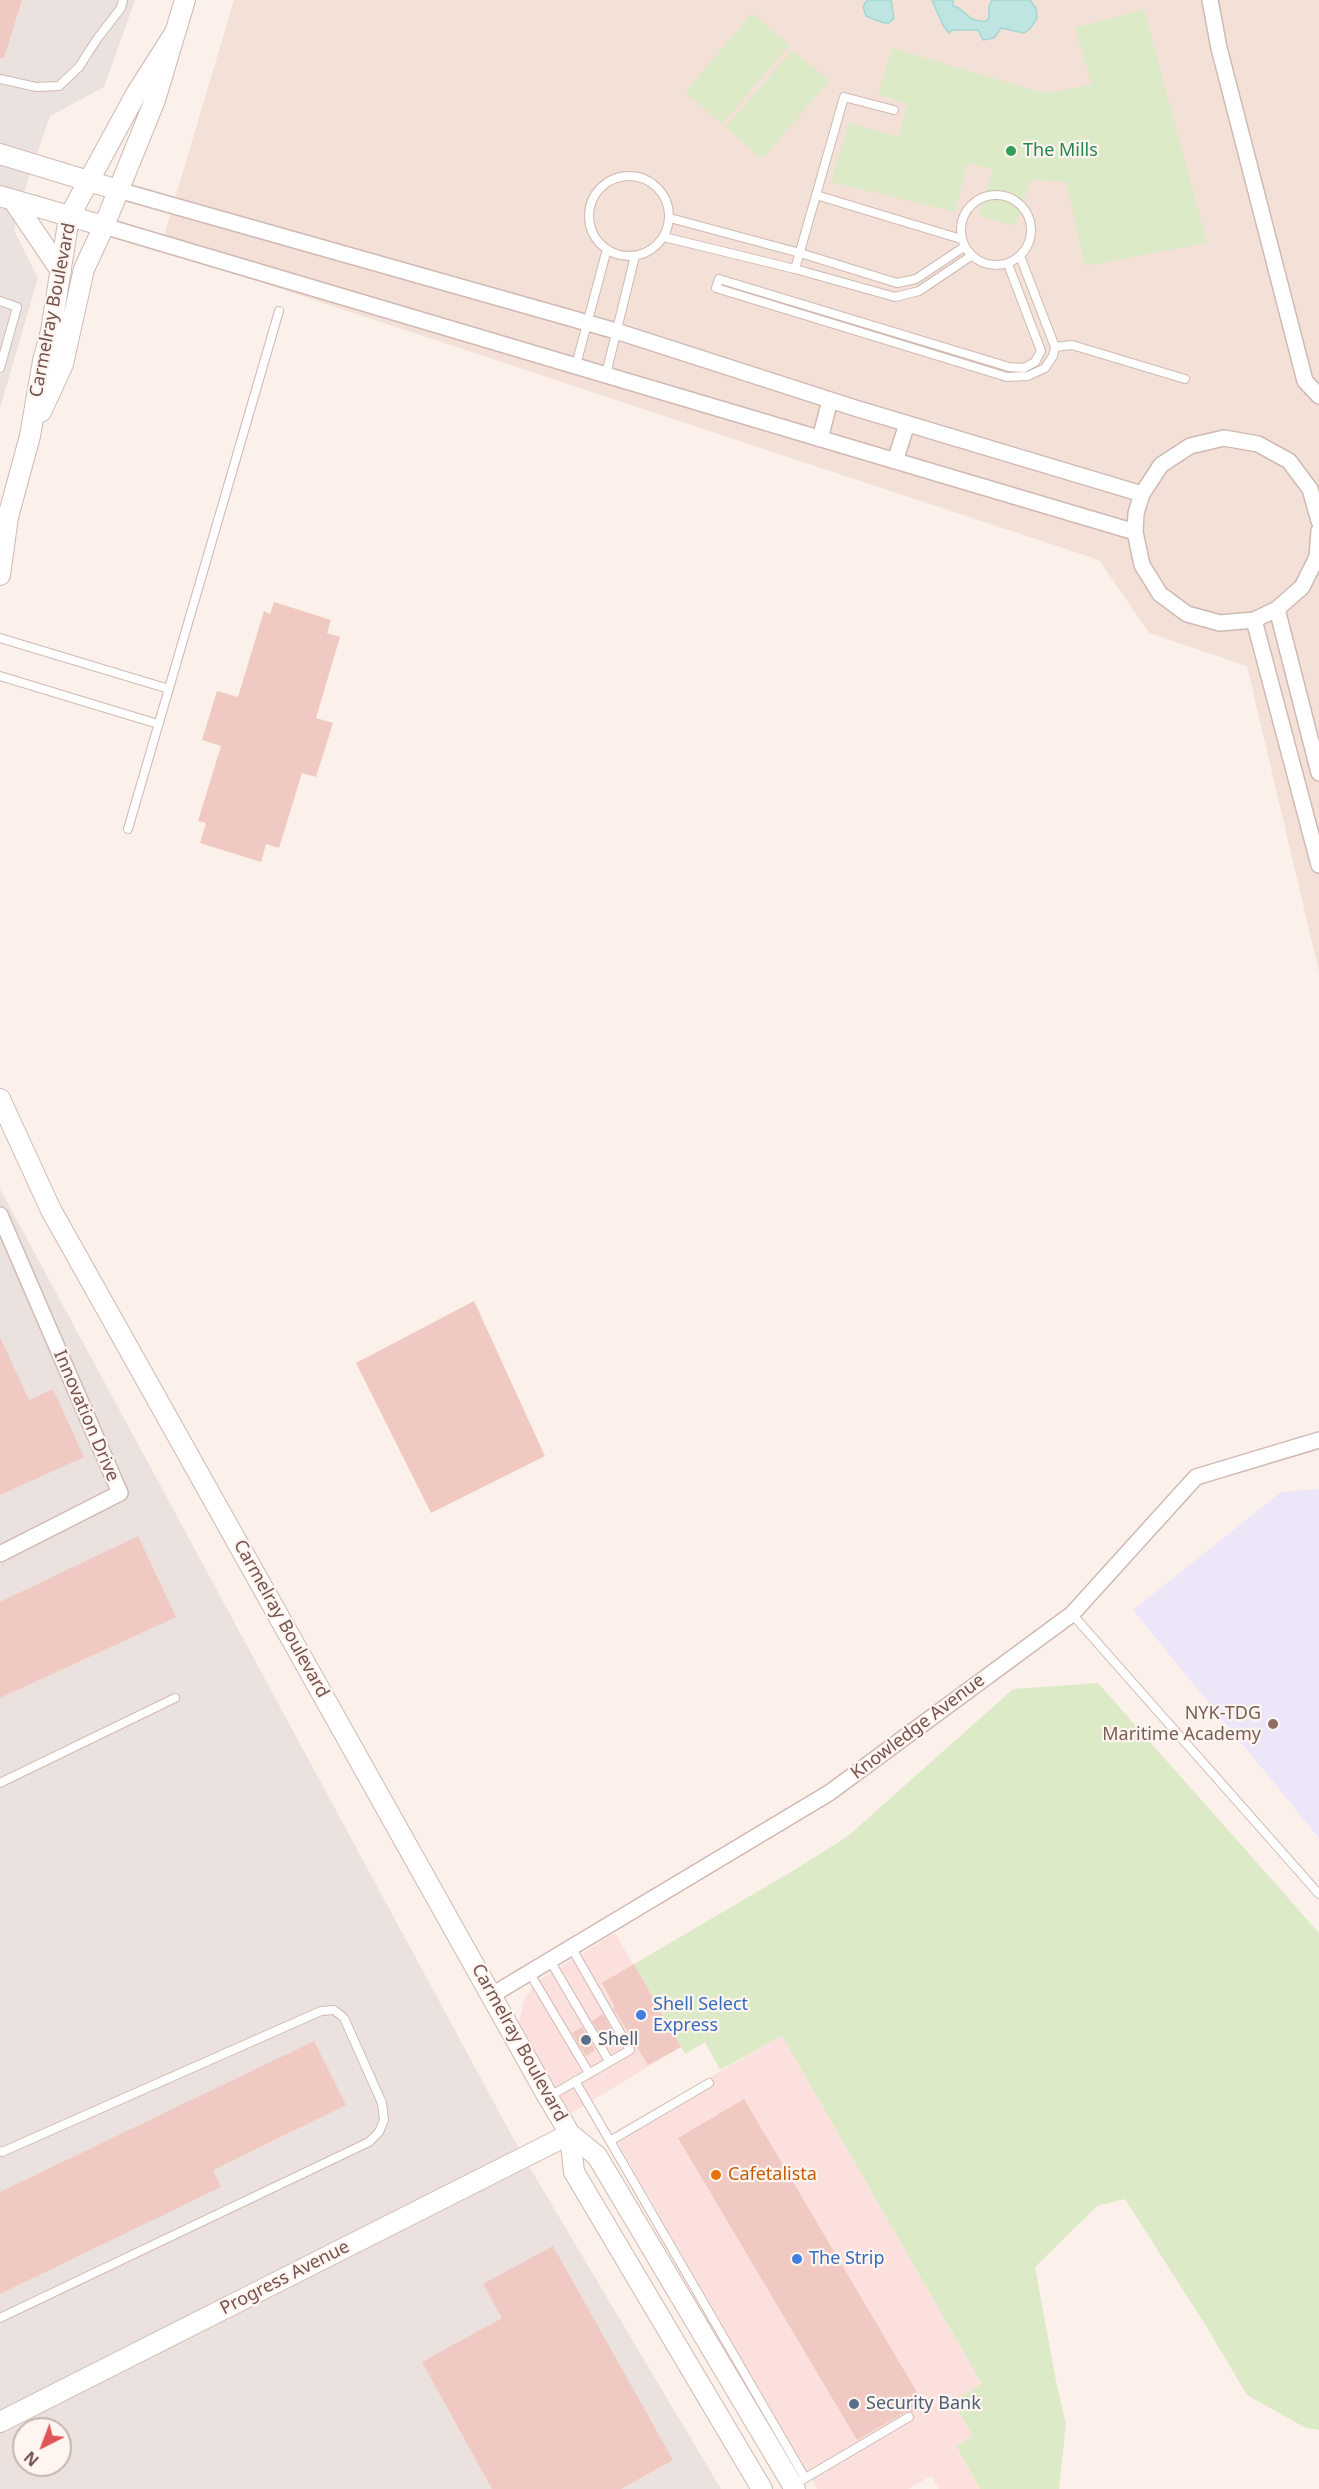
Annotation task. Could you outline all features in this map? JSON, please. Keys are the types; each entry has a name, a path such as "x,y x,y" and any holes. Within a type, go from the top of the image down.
{"street":[{"name":"Carmelray Boulevard","path":"30,436 63,364 84,269 155,100 185,0"},
{"path":"1210,0 1219,48 1305,381 1319,396"},
{"name":"Carmelray Boulevard","path":"0,575 8,518 30,436 69,217 136,94 176,31"},
{"path":"0,154 89,182 615,331 907,424 1142,494"},
{"path":"7,198 1135,532"},
{"path":"7,198 61,271"},
{"path":"820,439 830,400"},
{"path":"895,461 907,424"},
{"path":"1319,521 1315,488 1289,461 1258,444 1224,438 1190,446 1161,465 1142,494 1136,513 1135,532 1142,565 1160,594 1187,614 1220,623 1254,620 1277,609 1302,587 1317,557 1319,531"},
{"path":"1277,609 1319,773"},
{"path":"1254,620 1319,865"},
{"name":"Carmelray Boulevard","path":"0,1099 51,1210 570,2134 597,2156 672,2263 795,2485"},
{"name":"Innovation Drive","path":"0,1215 120,1493 0,1554"},
{"name":"Knowledge Avenue","path":"492,1995 829,1793 1072,1614 1196,1477 1319,1440"},
{"name":"Carmelray Boulevard","path":"570,2134 574,2172 762,2489"},
{"name":"Progress Avenue","path":"0,2422 570,2134"}],"lane":[{"path":"0,79 36,87 59,86 79,67 121,8 123,0"},
{"path":"795,269 844,97 894,110"},
{"path":"623,176 638,177 652,183 665,198 670,218 664,237 650,250 635,256 620,255 607,249 597,238 590,223 590,206 596,193 608,182 623,176"},
{"path":"816,195 962,243"},
{"path":"987,195 1000,195 1013,199 1024,207 1030,219 1032,234 1027,249 1008,264 991,266 971,256 962,243 960,225 965,212 974,201 987,195"},
{"path":"670,218 800,253 897,283 916,279 962,243"},
{"path":"664,237 795,269 895,297 918,291 971,256"},
{"path":"576,365 607,249"},
{"path":"606,374 635,256"},
{"path":"1008,264 1041,351 1035,362 1024,368 1009,367 718,279 716,288 1007,377 1028,376 1045,368 1053,356 1055,347 1020,256"},
{"path":"0,301 17,307 0,368"},
{"path":"128,829 279,311"},
{"path":"1055,347 1072,345 1185,379"},
{"path":"0,638 169,689"},
{"path":"0,676 158,724"},
{"path":"1072,1614 1319,1894"},
{"path":"0,1783 175,1698"},
{"path":"549,2097 630,2050 571,1947"},
{"path":"549,1959 609,2061"},
{"path":"529,1972 589,2073"},
{"path":"0,2151 321,2011 334,2010 344,2018 382,2103 384,2120 380,2132 369,2142 0,2318"},
{"path":"574,2081 609,2141 672,2263"},
{"path":"609,2141 709,2083"},
{"path":"795,2485 909,2417"}],"shaded area":[{"path":"0,0 135,0 104,87 50,116 26,186 14,230 38,278 0,408"},
{"path":"234,0 1319,0 1319,972 1247,666 1149,633 1099,560 160,249"},
{"path":"0,1189 524,2158 721,2489 0,2489"},
{"name":"NYK-TDG Maritime Academy","path":"1319,1489 1319,1838 1133,1610 1281,1492"},
{"path":"615,1933 681,2047 570,2114 518,2025 525,1997 536,1982"},
{"name":"The Strip","path":"782,2036 982,2384 973,2436 956,2446 980,2489 939,2489 931,2476 908,2489 817,2489 612,2133"}],"green space":[{"name":"The Mills","path":"1144,9 1207,243 1085,266 1066,182 1031,180 1015,226 979,216 993,169 967,164 955,212 831,182 849,123 898,137 908,104 878,95 892,48 1043,93 1092,85 1075,28"},
{"path":"752,13 789,45 722,124 685,92"},
{"path":"793,50 829,81 762,159 726,127"},
{"path":"1098,1683 1319,1933 1319,2430 1304,2427 1247,2395 1125,2199 1097,2206 1035,2267 1066,2424 1059,2489 980,2489 956,2446 973,2436 953,2401 982,2384 782,2036 720,2070 705,2042 685,2054 634,1964 848,1836 1013,1689"}],"water":[{"path":"867,0 891,0 894,18 889,23 884,23 866,16 863,7"},
{"path":"932,0 953,0 953,6 972,19 987,21 992,0 1030,0 1036,8 1037,18 1030,29 1024,33 1001,28 994,38 983,40 978,30 953,30 949,33"}],"building":[{"path":"0,0 22,0 4,58 0,58"},
{"path":"274,602 331,620 327,633 340,637 316,718 333,723 316,777 302,773 279,848 266,844 261,862 200,843 206,823 198,821 221,746 202,740 217,691 238,697 264,611 270,614"},
{"path":"474,1301 545,1456 431,1513 356,1363"},
{"path":"0,1337 29,1400 53,1389 84,1457 0,1495"},
{"path":"138,1536 176,1617 0,1698 0,1602"},
{"name":"Shell Select Express","path":"634,1964 681,2047 648,2065 613,2008 615,2007 602,1983"},
{"path":"603,2014 616,2038 606,2044 592,2021"},
{"path":"582,2027 595,2050 586,2056 572,2033"},
{"path":"314,2041 346,2105 213,2170 221,2187 0,2294 0,2192"},
{"path":"744,2099 924,2404 857,2440 678,2138"},
{"path":"553,2246 673,2460 621,2489 492,2489 422,2362 502,2318 483,2284"}],"place":[{"name":"The Mills","path":"1011,151"},
{"name":"NYK-TDG Maritime Academy","path":"1273,1724"},
{"name":"Shell Select Express","path":"641,2015"},
{"name":"Shell","path":"586,2040"},
{"name":"Cafetalista","path":"716,2175"},
{"name":"The Strip","path":"797,2259"},
{"name":"Security Bank","path":"854,2404"}]}
